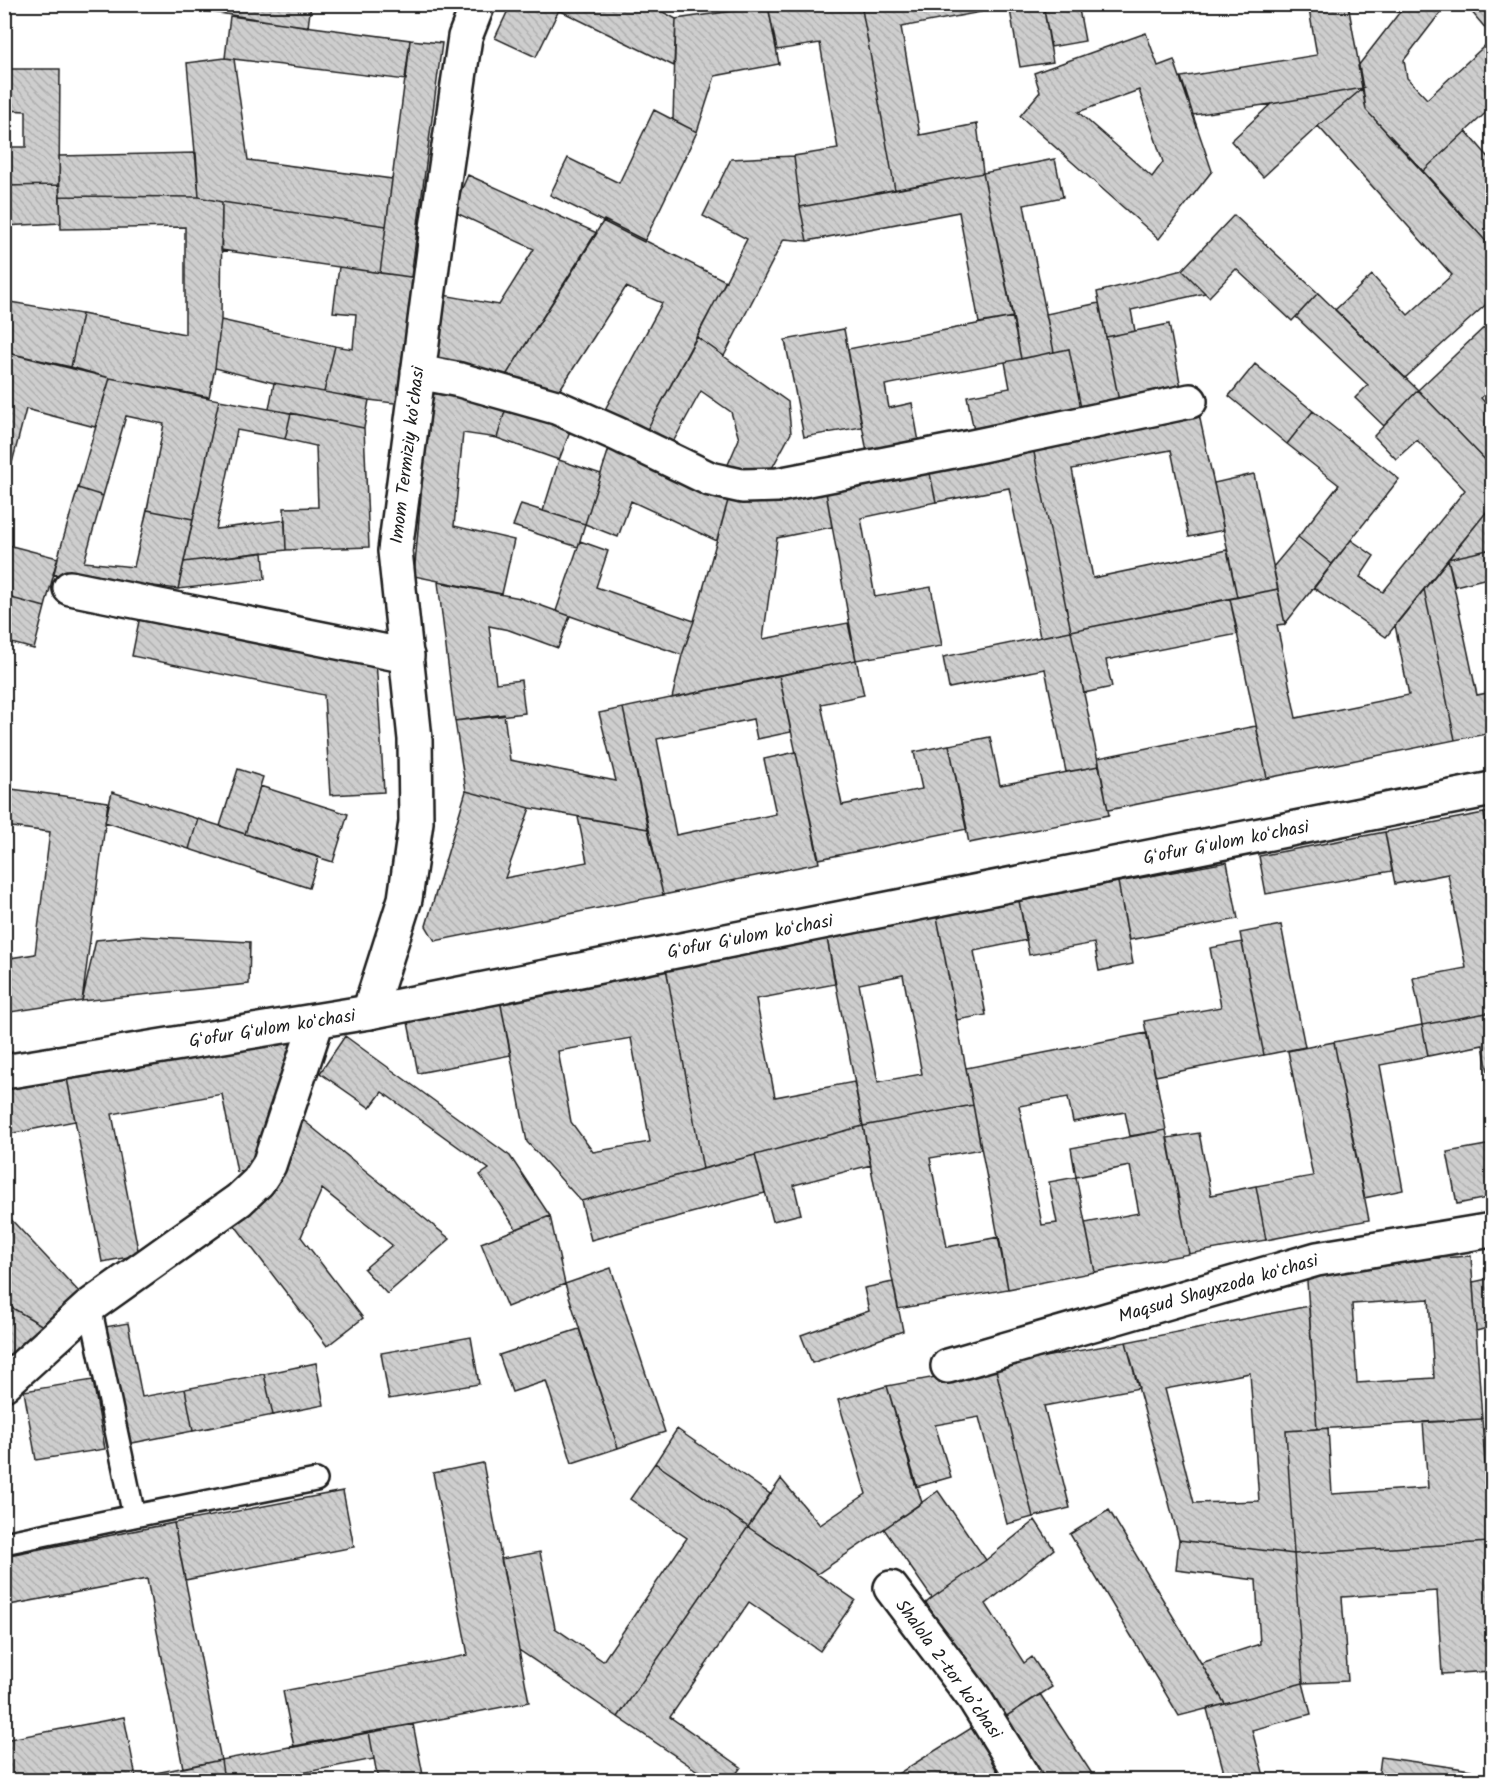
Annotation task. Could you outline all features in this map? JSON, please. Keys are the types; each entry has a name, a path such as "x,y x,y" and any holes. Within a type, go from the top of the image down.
{"street":[{"name":"Imom Termiziy koʻchasi","path":"369,1012 405,899 416,822 415,739 395,551 465,37 478,4"},
{"path":"418,372 460,380 556,407 710,479 742,486 778,485 1190,402"},
{"path":"70,588 406,656"},
{"name":"Gʻofur Gʻulom koʻchasi","path":"4,1072 369,1012 1492,789"},
{"path":"4,1384 90,1306 239,1200 258,1182 269,1164 317,1021"},
{"name":"Maqsud Shayxzoda koʻchasi","path":"948,1366 1317,1259 1492,1230"},
{"name":"Shalola 2-tor koʼchasi","path":"891,1588 974,1698 1025,1780"}],"lane":[{"path":"90,1306 134,1516"},
{"path":"4,1543 315,1480"}],"building":[{"path":"207,4 311,4 308,27 206,11"},
{"path":"511,4 648,4 676,19 674,66 559,10 536,57 495,38"},
{"path":"776,4 861,4 895,190 800,207 794,156 838,149 820,43 777,50 768,6"},
{"path":"861,4 979,4 981,12 901,27 920,135 977,124 983,173 895,190"},
{"path":"1009,4 1043,4 1053,62 1020,67"},
{"path":"1043,4 1078,4 1085,41 1051,47"},
{"path":"1308,4 1348,4 1363,88 1193,115 1181,77 1317,55"},
{"path":"1387,4 1406,4 1399,13"},
{"path":"1406,4 1447,4 1404,60 1407,78 1427,99 1492,39 1492,107 1423,171 1366,110 1358,66"},
{"path":"1465,4 1492,4 1492,36"},
{"path":"768,6 779,64 715,76 697,132 673,120 676,19"},
{"path":"230,16 410,40 406,80 225,58"},
{"path":"1146,33 1158,66 1174,60 1212,171 1159,239 1020,116 1040,92 1034,73","holes":["1139,90 1163,162 1152,177 1078,112"]},
{"path":"410,40 442,43 411,277 380,273"},
{"path":"234,59 248,160 392,179 386,226 199,197 187,63"},
{"path":"4,69 60,69 59,185 4,186 4,147 26,147 26,111 4,110"},
{"path":"1363,88 1366,110 1492,248 1492,299 1405,378 1335,310 1372,275 1408,315 1452,275 1318,126"},
{"path":"1363,88 1263,177 1231,141 1271,104"},
{"path":"654,110 697,132 644,242 550,195 568,158 619,183"},
{"path":"1466,131 1492,161 1492,248 1423,171"},
{"path":"196,153 199,197 60,196 59,156"},
{"path":"794,156 807,241 784,239 724,356 697,337 747,239 703,216 731,159"},
{"path":"1055,159 1063,197 1024,205 1054,352 1021,359 983,173"},
{"path":"983,173 1013,317 979,323 959,212 807,241 800,207"},
{"path":"468,175 597,233 505,377 426,362 438,294 499,305 534,249 452,211"},
{"path":"59,185 61,223 4,226 4,186"},
{"path":"60,196 199,197 222,202 221,320 209,397 110,378 71,367 82,314 185,334 185,227 61,229"},
{"path":"222,202 386,226 380,273 221,250"},
{"path":"1234,215 1318,293 1292,321 1236,269 1209,297 1182,270"},
{"path":"604,220 726,281 642,439 601,417 662,303 626,287 555,397 505,377"},
{"path":"339,267 417,278 402,404 324,392 335,346 353,349 356,314 333,312"},
{"path":"1182,270 1205,293 1131,310 1135,331 1106,337 1097,292"},
{"path":"1318,293 1418,390 1384,426 1355,398 1368,385 1296,317"},
{"path":"4,301 82,314 71,367 4,352"},
{"path":"1099,303 1120,406 1082,413 1069,349 1054,352 1046,314"},
{"path":"1013,317 1021,359 885,385 889,408 912,403 919,442 867,452 848,349"},
{"path":"221,320 335,346 324,392 274,383 215,368"},
{"path":"1492,320 1492,387 1481,398 1492,410 1492,467 1418,390"},
{"path":"1169,324 1182,393 1120,406 1106,337"},
{"path":"844,329 862,427 804,437 785,340"},
{"path":"697,337 788,402 791,433 765,481 723,476 739,439 731,412 701,391 667,453 642,439"},
{"path":"1069,349 1082,413 974,431 967,396 1010,388 1005,362"},
{"path":"4,352 110,378 95,427 26,409 12,463 4,461"},
{"path":"1255,364 1313,411 1287,444 1229,396"},
{"path":"110,378 219,400 193,519 147,510 164,424 126,416 103,496 78,488"},
{"path":"431,381 509,398 497,438 463,433 454,526 514,540 502,594 414,576"},
{"path":"274,383 369,400 364,428 269,409"},
{"path":"1418,390 1492,467 1492,505 1386,637 1314,588 1351,540 1374,556 1360,577 1383,592 1465,490 1417,440 1396,459 1374,436"},
{"path":"509,398 575,419 559,460 497,438"},
{"path":"219,400 291,413 285,439 237,430 216,529 285,520 286,550 184,562"},
{"path":"1198,410 1224,530 1189,537 1171,450 1072,469 1093,578 1227,550 1237,597 1071,631 1032,443"},
{"path":"1313,411 1399,479 1332,564 1298,537 1339,485 1287,444"},
{"path":"291,413 364,428 369,547 286,550 284,508 318,507 316,446 285,439"},
{"path":"611,442 729,497 717,541 631,501 618,537 585,524"},
{"path":"1032,443 1071,631 1040,637 1009,488 936,502 928,464"},
{"path":"559,460 601,474 585,524 543,511"},
{"path":"928,464 936,502 861,518 875,597 931,587 942,646 856,660 824,481"},
{"path":"1254,474 1278,589 1237,597 1214,483"},
{"path":"824,481 832,527 777,538 763,639 848,623 856,660 672,698 682,655 694,621 729,497"},
{"path":"78,488 103,496 84,562 134,567 147,510 193,519 178,589 53,574"},
{"path":"521,504 585,524 578,547 513,526"},
{"path":"1492,505 1492,549 1448,559"},
{"path":"1298,537 1332,564 1285,624 1273,567"},
{"path":"580,541 608,551 596,587 694,621 682,655 556,611"},
{"path":"4,544 58,558 45,607 4,596"},
{"path":"1492,549 1492,577 1455,586 1448,559"},
{"path":"263,552 265,579 178,589 184,562"},
{"path":"1448,559 1477,695 1492,692 1492,733 1455,740 1424,589"},
{"path":"438,582 520,598 570,616 558,648 509,630 489,626 496,683 521,680 525,713 455,721"},
{"path":"1278,589 1285,624 1277,625 1296,718 1409,695 1395,625 1424,589 1455,740 1267,778 1230,599"},
{"path":"4,596 45,607 34,649 4,641"},
{"path":"1230,599 1238,634 1106,660 1112,687 1084,693 1071,631"},
{"path":"141,611 376,659 384,792 330,795 324,695 132,656"},
{"path":"1071,631 1099,766 1066,772 1045,669 949,688 943,657"},
{"path":"856,660 864,695 821,704 842,805 922,789 914,752 949,745 967,829 819,859 779,675"},
{"path":"779,675 791,732 757,739 753,719 657,739 676,835 776,814 764,759 796,752 819,863 663,895 623,708"},
{"path":"623,708 648,829 530,808 466,791 455,721 504,714 510,760 616,781 599,713"},
{"path":"1256,726 1267,778 1108,810 1098,758"},
{"path":"990,737 1000,785 1099,766 1109,815 969,843 949,745"},
{"path":"238,769 263,777 245,834 220,826"},
{"path":"260,786 348,814 333,862 245,834"},
{"path":"4,788 108,802 82,1001 4,1013 4,959 35,954 50,832 4,826"},
{"path":"466,791 530,808 505,878 587,862 578,817 648,829 663,895 435,941 426,926"},
{"path":"112,792 198,819 189,849 105,822"},
{"path":"1492,812 1492,850 1491,850 1484,813"},
{"path":"1484,813 1492,860 1492,1012 1422,1025 1413,978 1466,968 1448,874 1395,884 1385,832"},
{"path":"198,819 319,857 309,888 189,849"},
{"path":"1385,832 1392,871 1266,894 1259,856"},
{"path":"1227,862 1238,919 1129,940 1118,882"},
{"path":"1118,882 1133,964 1099,971 1094,943 1029,955 1019,901"},
{"path":"1019,901 1027,940 974,951 986,1015 957,1020 937,917"},
{"path":"937,917 973,1105 863,1126 827,938","holes":["903,975 922,1074 878,1082 859,984"]},
{"path":"1281,925 1305,1047 1264,1055 1240,933"},
{"path":"138,936 250,942 249,984 82,1001 96,940"},
{"path":"827,938 835,984 756,999 775,1097 854,1082 863,1126 703,1169 666,968"},
{"path":"1242,942 1264,1055 1155,1076 1144,1021 1221,1007 1210,948"},
{"path":"666,968 703,1169 581,1201 527,1142 500,1000","holes":["631,1038 650,1142 593,1152 571,1122 558,1051"]},
{"path":"500,1000 511,1055 418,1073 407,1017"},
{"path":"1492,1012 1492,1094 1483,1045 1428,1056 1422,1025"},
{"path":"1422,1025 1428,1056 1380,1065 1403,1190 1364,1198 1334,1042"},
{"path":"304,1033 260,1168 237,1172 222,1094 112,1114 139,1255 102,1262 67,1078"},
{"path":"1147,1033 1166,1130 1130,1136 1125,1112 1073,1122 1068,1097 1019,1106 1042,1225 1057,1223 1049,1182 1076,1177 1095,1272 1008,1289 966,1068"},
{"path":"345,1036 510,1156 550,1216 516,1229 480,1175 489,1169 382,1092 370,1108 320,1073"},
{"path":"1334,1042 1369,1220 1266,1240 1256,1186 1313,1176 1288,1051"},
{"path":"67,1078 75,1121 4,1135 4,1089"},
{"path":"973,1105 981,1149 930,1158 947,1247 999,1237 1008,1289 898,1309 863,1126"},
{"path":"303,1120 450,1239 387,1294 364,1269 392,1245 322,1189 301,1237 363,1318 327,1346 230,1219 273,1187"},
{"path":"863,1126 871,1165 794,1185 801,1214 773,1221 755,1155"},
{"path":"1166,1130 1189,1254 1095,1272 1085,1223 1139,1213 1130,1166 1076,1177 1071,1148"},
{"path":"1199,1133 1211,1195 1256,1186 1266,1240 1189,1254 1167,1138"},
{"path":"1492,1144 1492,1197 1457,1204 1447,1152"},
{"path":"755,1155 765,1193 591,1240 581,1201"},
{"path":"4,1212 79,1292 43,1326 4,1303"},
{"path":"550,1216 565,1284 507,1307 481,1243"},
{"path":"1471,1256 1482,1419 1317,1429 1306,1266","holes":["1429,1299 1434,1378 1357,1383 1352,1304"]},
{"path":"611,1268 665,1432 618,1448 565,1284"},
{"path":"1492,1278 1492,1327 1476,1331 1473,1282"},
{"path":"893,1282 903,1331 812,1363 801,1335 869,1311 864,1288"},
{"path":"4,1303 43,1326 4,1362"},
{"path":"1309,1306 1317,1429 1286,1431 1294,1554 1179,1540 1126,1342","holes":["1250,1373 1259,1501 1194,1503 1165,1389"]},
{"path":"128,1323 142,1397 185,1389 193,1431 122,1445 99,1328"},
{"path":"579,1329 618,1448 572,1463 546,1381 512,1392 499,1355"},
{"path":"471,1337 479,1384 389,1399 381,1353"},
{"path":"1126,1342 1139,1388 1044,1406 1070,1508 1033,1517 995,1366"},
{"path":"316,1363 324,1405 273,1415 264,1374"},
{"path":"995,1366 1033,1517 1007,1524 979,1417 935,1425 951,1477 916,1487 887,1386"},
{"path":"264,1374 273,1415 193,1431 185,1389"},
{"path":"93,1380 105,1449 36,1460 24,1391"},
{"path":"887,1386 922,1503 817,1574 748,1527 781,1479 820,1525 866,1494 838,1400"},
{"path":"1482,1419 1490,1542 1294,1554 1286,1431 1328,1428 1332,1494 1428,1488 1423,1422"},
{"path":"1492,1427 1492,1476 1486,1477 1483,1429"},
{"path":"677,1429 770,1494 748,1527 655,1463"},
{"path":"483,1463 529,1702 294,1747 283,1691 468,1655 433,1473"},
{"path":"655,1463 748,1527 618,1717 519,1650 501,1559 540,1552 555,1628 603,1661 687,1538 630,1499"},
{"path":"343,1491 354,1547 185,1580 174,1523"},
{"path":"938,1491 986,1560 932,1598 884,1529"},
{"path":"1109,1510 1225,1704 1179,1716 1070,1534"},
{"path":"1035,1520 1054,1549 986,1604 1024,1663 1032,1657 1052,1687 1002,1719 926,1603 986,1560"},
{"path":"174,1523 221,1760 183,1768 147,1579 4,1606 4,1556"},
{"path":"748,1527 855,1600 820,1651 749,1602 670,1717 741,1767 732,1780 711,1780 618,1717"},
{"path":"1179,1540 1294,1554 1303,1683 1225,1704 1201,1663 1260,1644 1256,1580 1176,1570"},
{"path":"1490,1542 1492,1671 1442,1674 1437,1591 1342,1597 1348,1681 1303,1683 1294,1554"},
{"path":"1303,1683 1311,1714 1252,1730 1265,1780 1226,1780 1207,1709"},
{"path":"1040,1694 1096,1780 1042,1780 1002,1719"},
{"path":"124,1717 136,1777 115,1780 4,1780 4,1740"},
{"path":"413,1724 424,1780 378,1780 369,1732"},
{"path":"973,1727 1002,1780 888,1780"},
{"path":"369,1732 374,1759 265,1780 224,1780 221,1760"},
{"path":"1381,1757 1471,1770 1470,1780 1378,1780"},
{"path":"221,1760 224,1780 115,1780 136,1777"},
{"path":"608,1773 619,1780 603,1780"}]}
